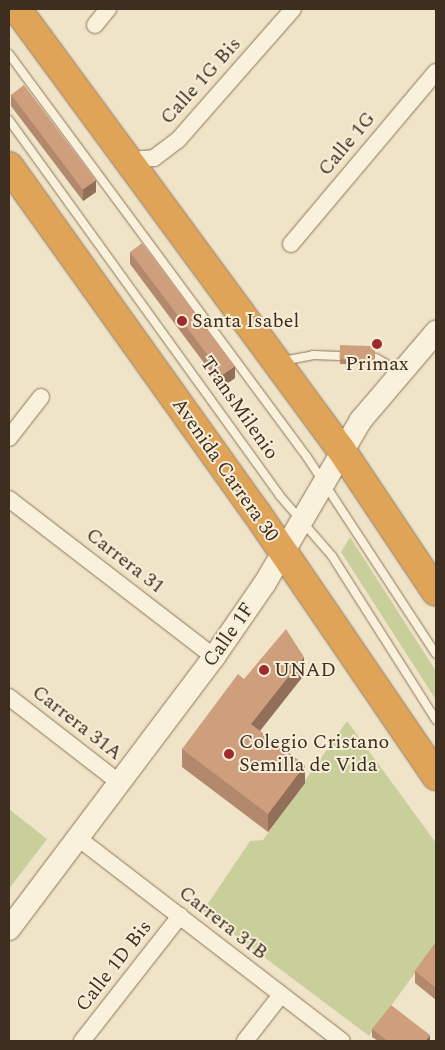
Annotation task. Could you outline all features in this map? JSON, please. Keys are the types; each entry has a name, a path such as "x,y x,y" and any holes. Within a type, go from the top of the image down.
{"highway":[{"path":"17,9 275,363 342,451 436,592"},
{"name":"Avenida Carrera 30","path":"9,166 283,553 436,776"}],"street":[{"path":"94,26 108,9"},
{"name":"Calle 1G Bis","path":"128,160 154,158 178,140 293,9"},
{"name":"Calle 1G","path":"291,244 435,77"},
{"name":"Calle 1F","path":"9,929 214,657 283,553 361,420 436,332"},
{"path":"9,438 41,396"},
{"name":"Carrera 31","path":"9,499 214,657"},
{"name":"Carrera 31A","path":"9,697 120,782"},
{"name":"Carrera 31B","path":"78,838 342,1041"},
{"name":"Calle 1D Bis","path":"82,1041 180,916"},
{"path":"245,1041 281,994"}],"lane":[{"name":"TransMilenio","path":"9,54 325,481 436,654"},
{"name":"TransMilenio","path":"9,120 302,521 332,556 436,720"},
{"path":"275,363 313,354 340,356"},
{"path":"376,358 401,373"}],"green space":[{"path":"350,537 436,671 436,700 341,552"},
{"path":"347,721 436,843 436,944 369,1036 203,911 250,841 263,840"},
{"path":"9,809 47,839 9,889"}],"building":[{"path":"24,85 96,180 83,190 11,95"},
{"path":"142,243 235,366 223,375 130,252"},
{"path":"340,345 375,346 374,360 340,359"},
{"path":"286,629 304,657 251,724 305,765 268,814 182,749 238,674 244,679"},
{"path":"436,942 436,988 415,971"},
{"path":"391,1005 430,1035 425,1041 388,1041 372,1029"}],"place":[{"name":"Santa Isabel","path":"182,321"},
{"name":"Primax","path":"377,344"},
{"name":"UNAD","path":"264,670"},
{"name":"Colegio Cristano Semilla de Vida","path":"229,754"}]}
